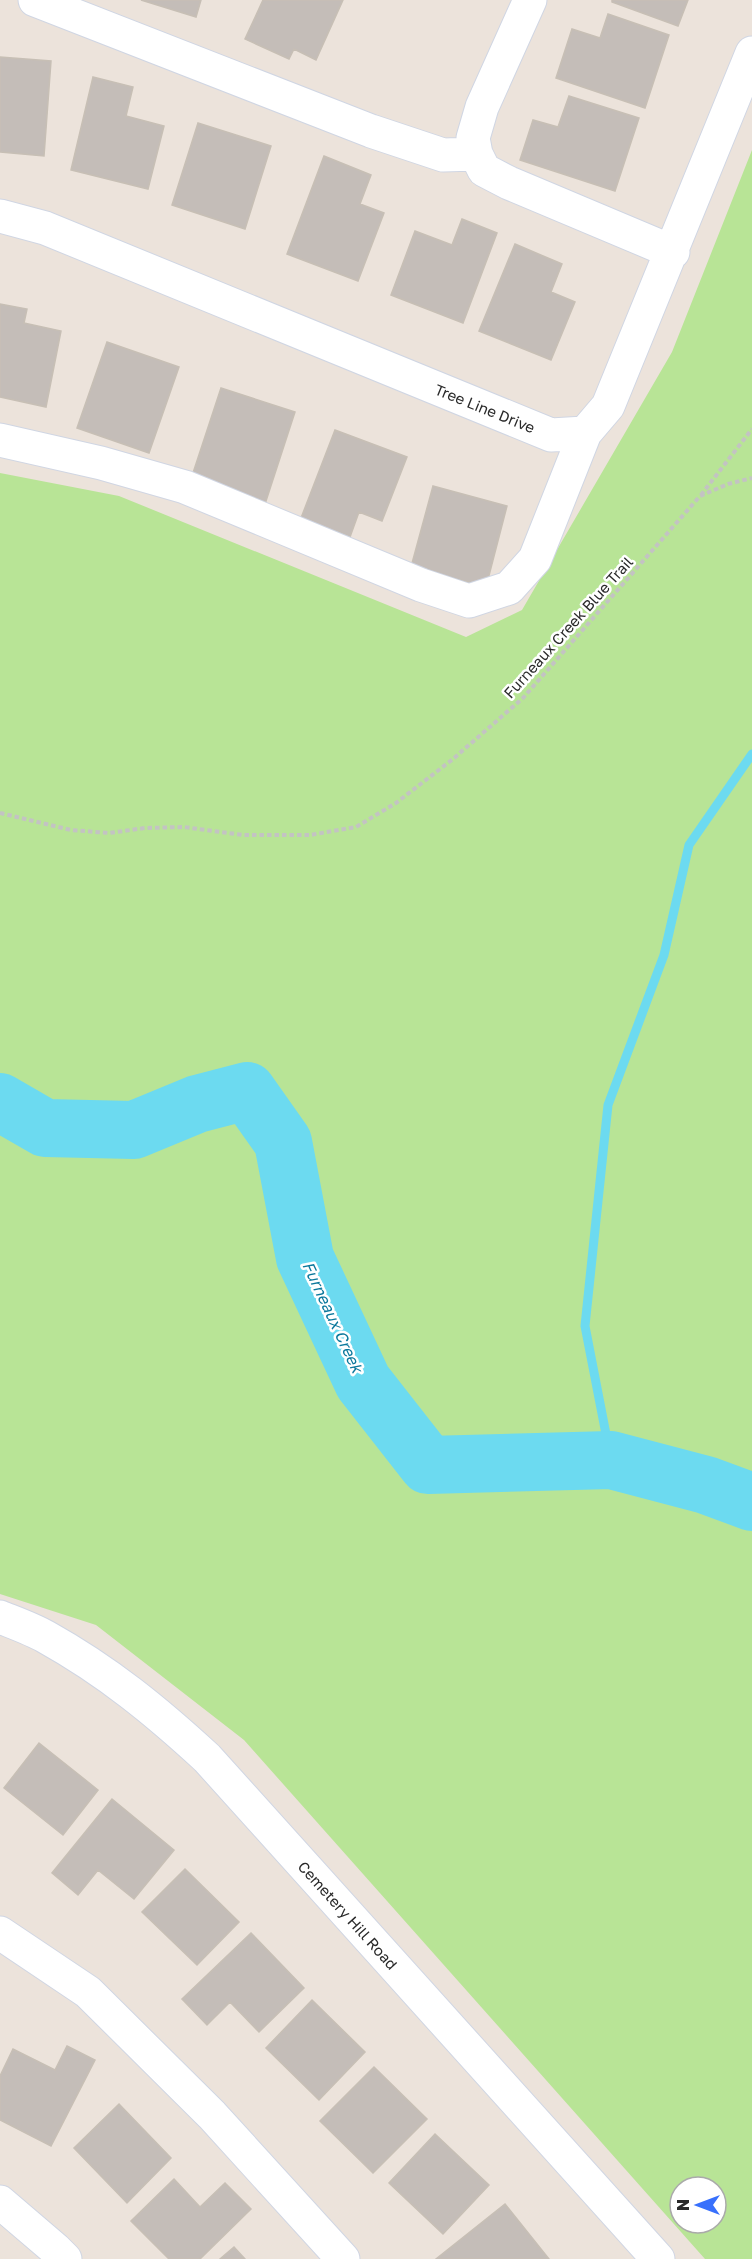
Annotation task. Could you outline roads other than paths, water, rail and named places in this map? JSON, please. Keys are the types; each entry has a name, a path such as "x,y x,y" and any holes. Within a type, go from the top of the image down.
{"street":[{"path":"35,0 371,131 444,154 476,154"},
{"path":"530,0 482,107 473,138 476,154 484,170 509,183 672,252"},
{"path":"0,440 101,463 185,487 421,585 469,601 509,588 535,559 585,433 608,406 752,53"},
{"name":"Tree Line Drive","path":"0,216 45,228 551,435 585,433"},
{"name":"Cemetery Hill Road","path":"0,1617 45,1636 110,1677 158,1713 207,1758 658,2259"},
{"path":"0,1933 88,1992 212,2115 343,2259"},
{"path":"0,2202 65,2259"}],"waterway":[{"path":"611,1460 585,1326 608,1105 664,955 689,845 752,754"},
{"name":"Furneaux Creek","path":"0,1102 45,1128 134,1130 197,1104 247,1091 283,1142 305,1258 363,1382 428,1465 611,1460 706,1485 752,1502"}]}
